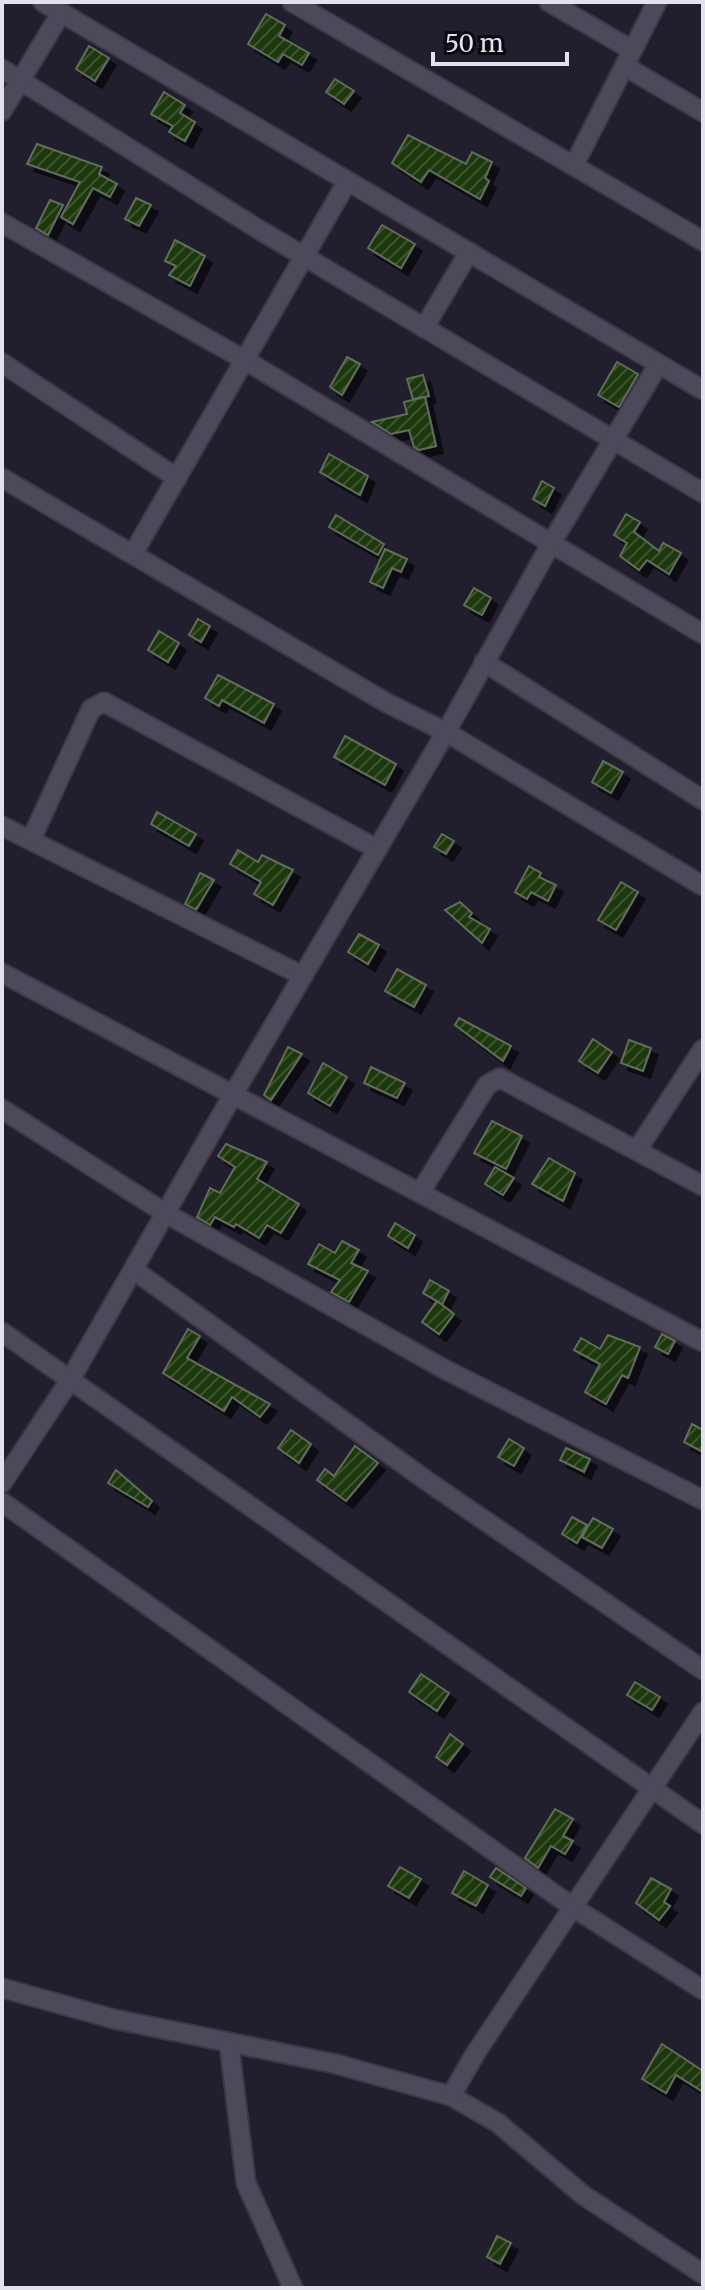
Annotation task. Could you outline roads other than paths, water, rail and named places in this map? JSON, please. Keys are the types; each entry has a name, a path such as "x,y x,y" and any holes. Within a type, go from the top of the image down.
{"street":[{"path":"43,2 703,390"},
{"path":"292,2 703,241"},
{"path":"549,2 703,112"},
{"path":"574,165 657,2"},
{"path":"2,111 61,13"},
{"path":"2,69 304,256 703,493"},
{"path":"134,552 347,182"},
{"path":"2,223 243,359 703,634"},
{"path":"424,328 469,252"},
{"path":"2,363 177,478"},
{"path":"2,1483 70,1380 446,732 552,542 658,365"},
{"path":"2,478 134,552 387,703 446,732 703,886"},
{"path":"484,662 703,800"},
{"path":"31,840 91,709 104,702 377,849"},
{"path":"2,826 303,976"},
{"path":"2,973 703,1342"},
{"path":"637,1150 703,1049"},
{"path":"421,1191 492,1079 500,1078 703,1186"},
{"path":"2,1109 165,1213 446,1370 703,1500"},
{"path":"134,1270 427,1481 703,1670"},
{"path":"2,1332 703,1824"},
{"path":"2,1502 574,1908 703,1990"},
{"path":"451,2096 475,2054 703,1712"},
{"path":"2,1988 114,2019 336,2064 451,2096 498,2123 583,2195 702,2272 688,2288"},
{"path":"229,2043 246,2183 293,2288"}]}
